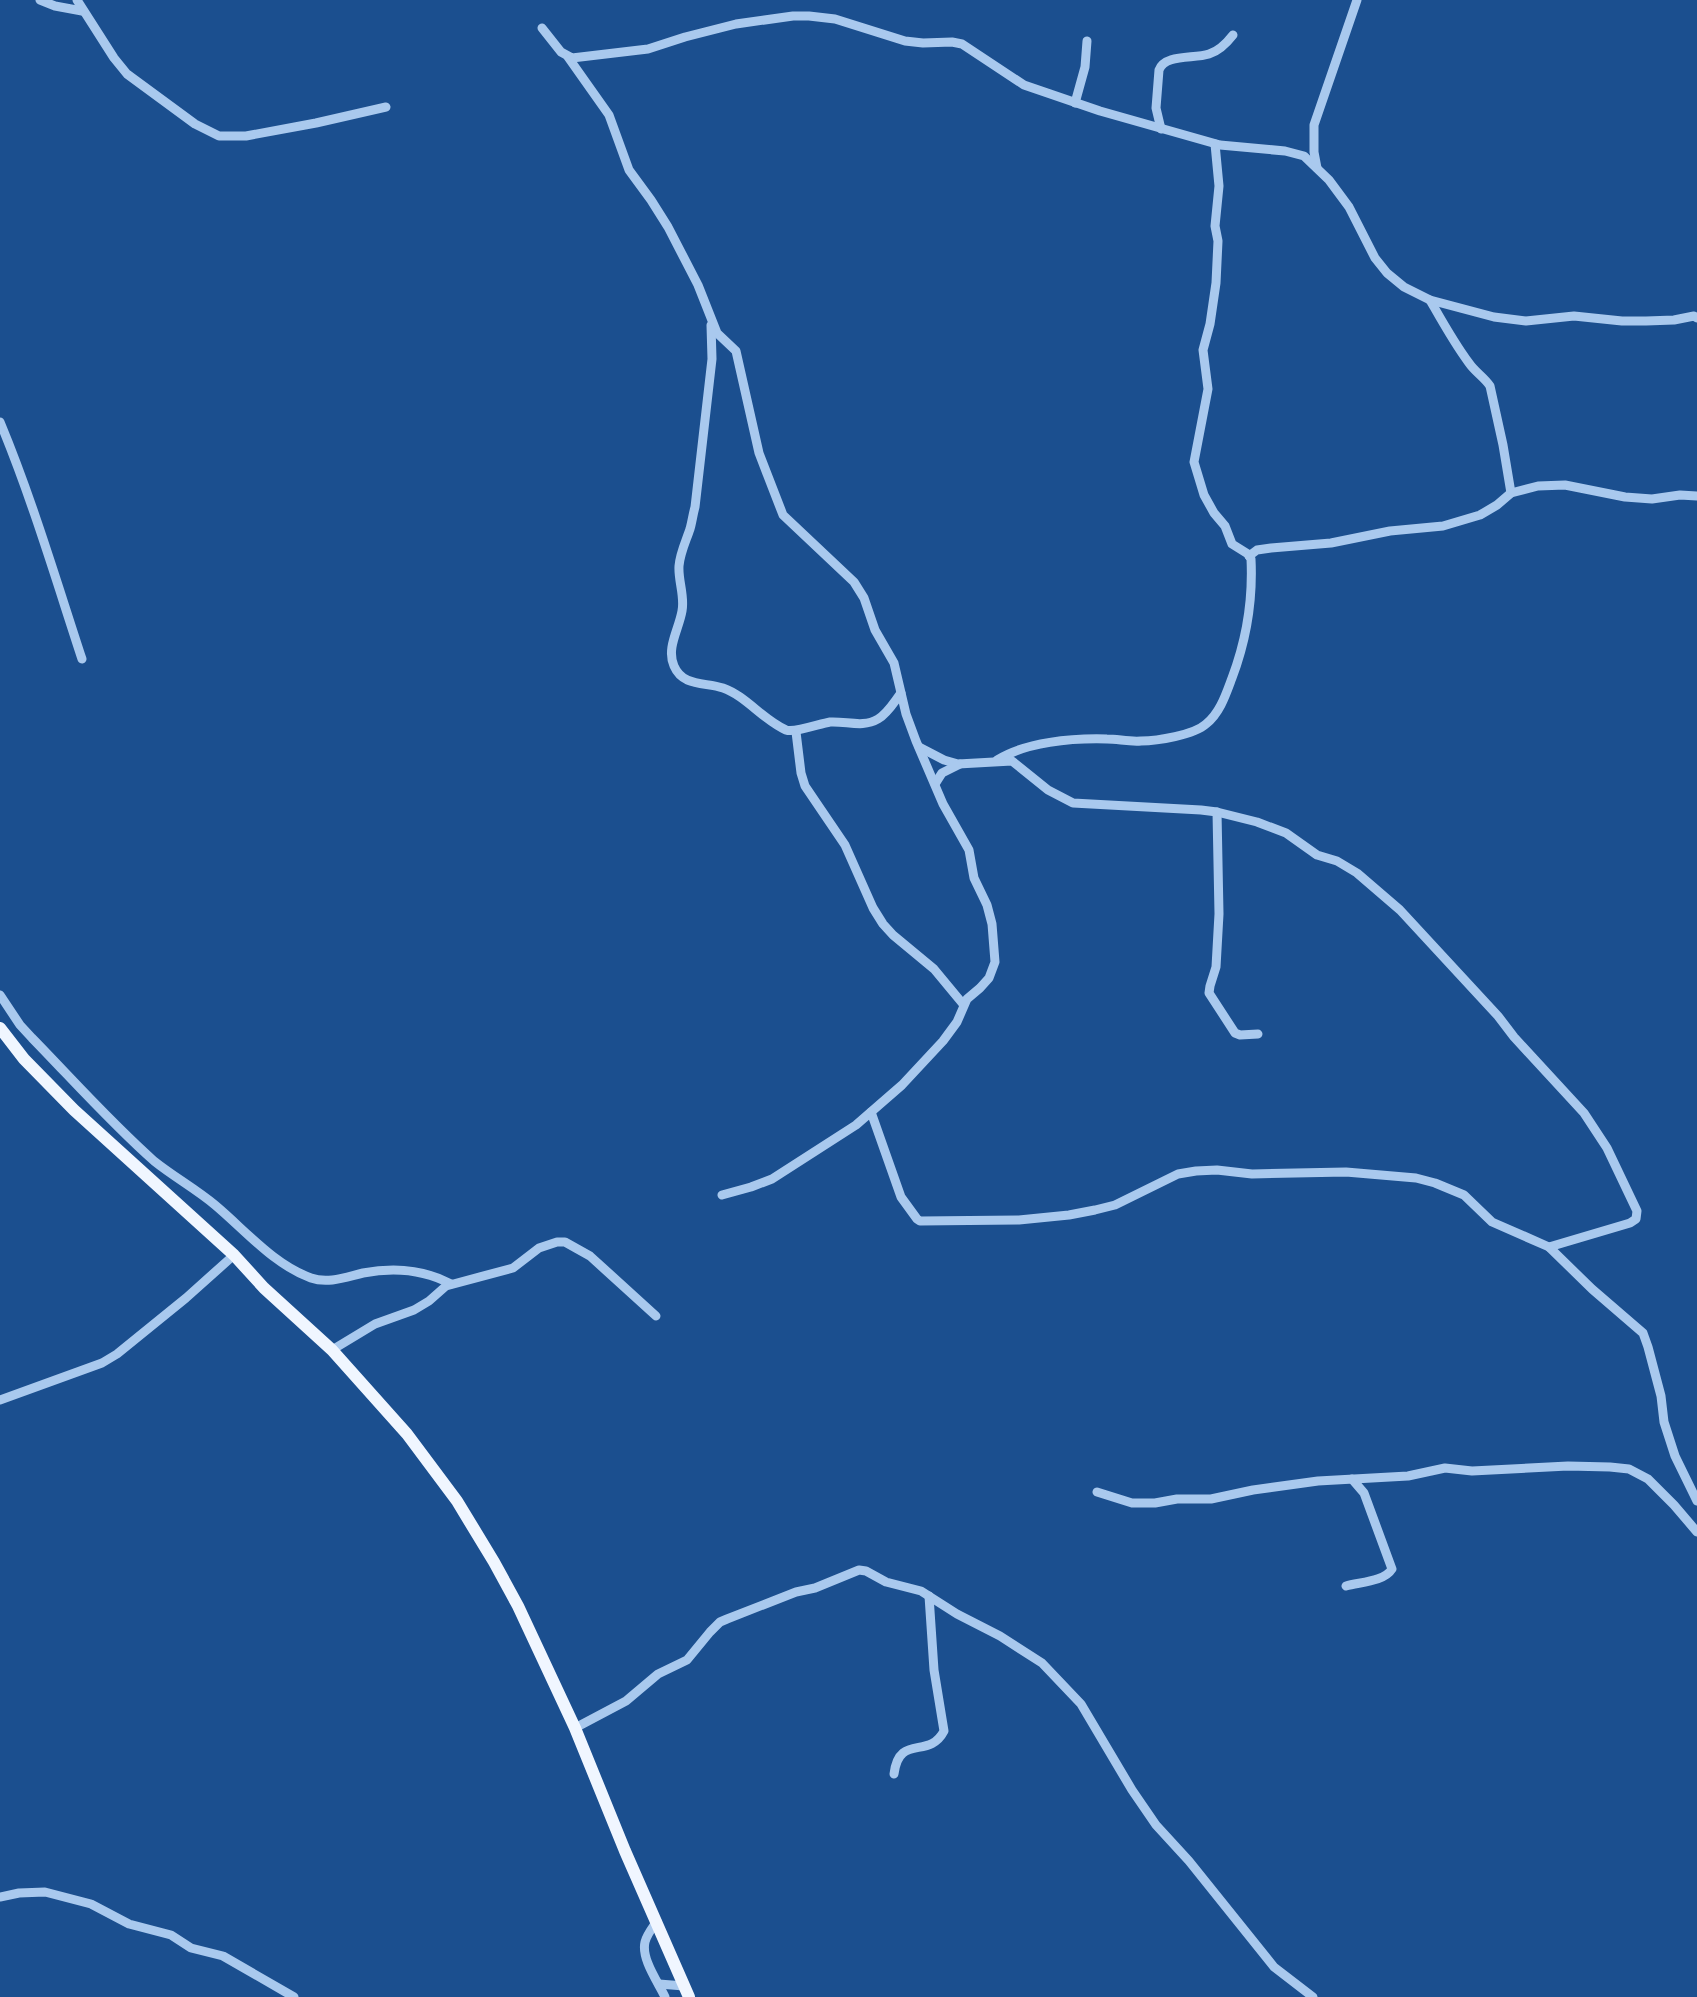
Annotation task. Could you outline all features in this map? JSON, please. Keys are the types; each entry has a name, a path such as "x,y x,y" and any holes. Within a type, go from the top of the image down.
{"main road":[{"path":"0,1028 24,1059 74,1110 234,1255 264,1288 332,1350 407,1434 464,1512 496,1564 518,1606 576,1728 625,1851 657,1920 686,1991"}],"street":[{"path":"40,0 55,6 82,10"},
{"path":"76,0 114,58 127,74 195,124 219,136 246,136 386,107"},
{"path":"1318,168 1314,152 1314,125 1357,0"},
{"path":"568,57 579,58 648,50 705,32 750,22 793,16 824,17 905,41 962,44 1024,85 1075,103 1215,144 1285,151 1304,156 1318,168 1349,207 1375,258 1387,273 1404,287 1430,300 1473,313 1514,320 1540,320 1574,316 1622,321 1674,320 1694,316 1697,318"},
{"path":"542,28 561,52 568,57 609,115 629,170 652,200 668,227 698,285 718,333 737,355 758,453 783,514 831,559 860,590 875,630 894,663 906,714 919,747 943,804 969,850 974,878 987,905 992,924 994,962 992,972 986,983 969,996 963,1004 957,1022 943,1041 902,1085 856,1125 772,1179 722,1195"},
{"path":"1161,129 1156,108 1161,64 1169,59 1210,54 1220,49 1233,35"},
{"path":"1075,103 1085,67 1087,41"},
{"path":"1215,144 1219,186 1215,226 1218,241 1216,283 1210,324 1203,350 1208,389 1194,462 1204,495 1214,513 1225,526 1232,544 1250,556"},
{"path":"1430,300 1466,359 1473,369 1486,379 1490,386 1511,493"},
{"path":"711,320 712,359 695,507 679,564 683,599 682,612 675,634 671,659 675,668 683,679 693,683 722,688 732,693 776,725 788,731 796,732 806,727 832,722 868,724 880,718 901,693"},
{"path":"0,422 51,561 67,618 82,659"},
{"path":"1250,556 1257,550 1331,543 1390,531 1443,526 1480,516 1497,506 1511,493 1538,486 1565,485 1625,497 1652,499 1680,495 1697,496"},
{"path":"994,762 1014,750 1035,746 1107,738 1150,741 1205,726 1216,714 1222,702 1237,664 1245,636 1249,607 1250,556"},
{"path":"796,732 801,773 805,786 845,845 882,924 929,964 963,1004"},
{"path":"919,747 944,760 960,764 1012,761 1048,790 1073,803 1217,812 1258,822 1286,833 1317,855 1337,861 1357,873 1400,910 1498,1016 1514,1037 1584,1113 1607,1148 1637,1211 1634,1222 1549,1247"},
{"path":"935,784 942,772 960,764"},
{"path":"1217,812 1219,914 1216,967 1209,993 1235,1033 1240,1035 1258,1034"},
{"path":"0,994 26,1032 130,1139 165,1170 200,1192 252,1240 281,1261 317,1279 335,1280 373,1271 394,1269 431,1275 451,1284"},
{"path":"871,1112 901,1197 916,1219 920,1220 1019,1220 1069,1215 1115,1205 1178,1174 1217,1170 1252,1174 1346,1172 1416,1178 1442,1185 1464,1195 1492,1222 1549,1247 1592,1289 1643,1333 1674,1456 1697,1501"},
{"path":"332,1350 375,1324 414,1310 429,1302 441,1289 451,1284 513,1268 539,1248 565,1242 590,1256 656,1316"},
{"path":"0,1400 102,1363 117,1354 186,1298 234,1255"},
{"path":"1097,1492 1132,1502 1155,1503 1177,1499 1211,1499 1254,1490 1318,1481 1408,1476 1445,1468 1472,1471 1568,1466 1629,1469 1648,1479 1697,1532"},
{"path":"1346,1586 1383,1577 1389,1574 1392,1569 1364,1493 1352,1479"},
{"path":"576,1728 626,1701 658,1674 687,1660 720,1622 796,1592 815,1588 849,1573 862,1570 886,1582 914,1588 957,1614 1000,1636 1042,1664 1086,1712 1132,1790 1156,1825 1189,1862 1274,1966 1313,1997"},
{"path":"894,1774 896,1760 900,1755 905,1751 935,1742 944,1731 934,1670 929,1596"},
{"path":"0,1897 19,1893 45,1892 91,1904 130,1924 171,1935 191,1948 223,1956 294,1997"},
{"path":"657,1920 648,1935 645,1948 649,1964 665,1997"},
{"path":"659,1984 686,1991"}]}
